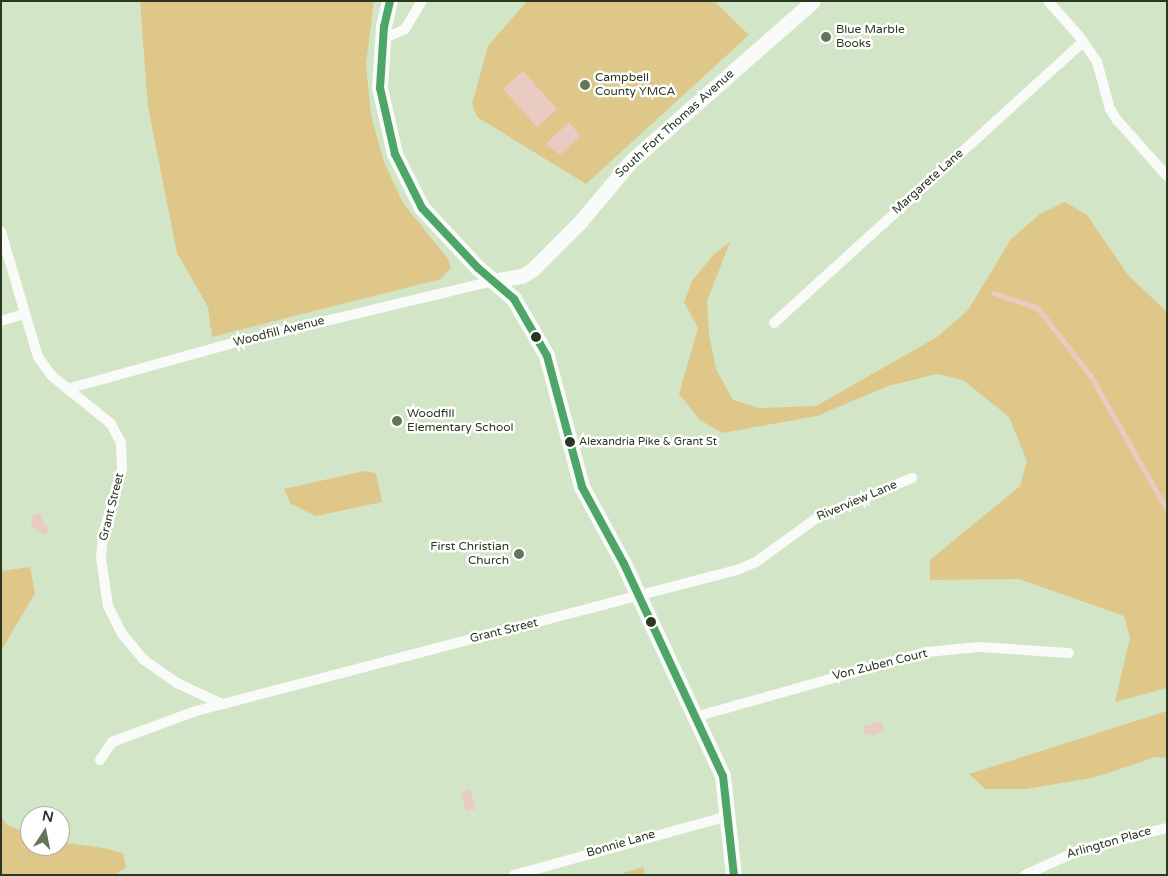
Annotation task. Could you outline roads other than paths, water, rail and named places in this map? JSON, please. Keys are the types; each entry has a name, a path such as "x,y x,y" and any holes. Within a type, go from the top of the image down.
{"main road":[{"path":"390,1 382,39 380,88 383,114 408,182 432,220 514,299 546,356 574,468 639,595 723,776 734,875"},
{"name":"South Fort Thomas Avenue","path":"493,280 522,276 533,269 575,227 631,162 813,1"}],"street":[{"path":"382,39 405,29 422,1"},
{"path":"1048,1 1083,42 1097,62 1110,109 1117,120 1167,176"},
{"name":"Margarete Lane","path":"774,323 1083,42"},
{"name":"Grant Street","path":"1,232 38,357 67,389 111,424 121,443 122,469 103,534 101,564 108,606 124,635 144,660 177,683 223,704"},
{"name":"Woodfill Avenue","path":"67,389 229,344 493,280"},
{"path":"1,321 24,314"},
{"name":"Riverview Lane","path":"639,595 740,569 756,562 818,517 912,478"},
{"name":"Grant Street","path":"100,760 112,742 145,728 223,704 639,595"},
{"name":"Von Zuben Court","path":"695,717 927,652 979,647 1069,653"},
{"name":"Bonnie Lane","path":"514,875 728,816"},
{"name":"Arlington Place","path":"1025,875 1082,849 1167,828"}],"waterway":[{"path":"994,293 1038,308 1091,376 1167,509"}],"place":[{"name":"Blue Marble Books","path":"826,37"},
{"name":"Campbell County YMCA","path":"585,85"},
{"name":"Woodfill Elementary School","path":"397,421"},
{"name":"Alexandria Pike & Grant St","path":"570,442"},
{"name":"First Christian Church","path":"519,554"}]}
